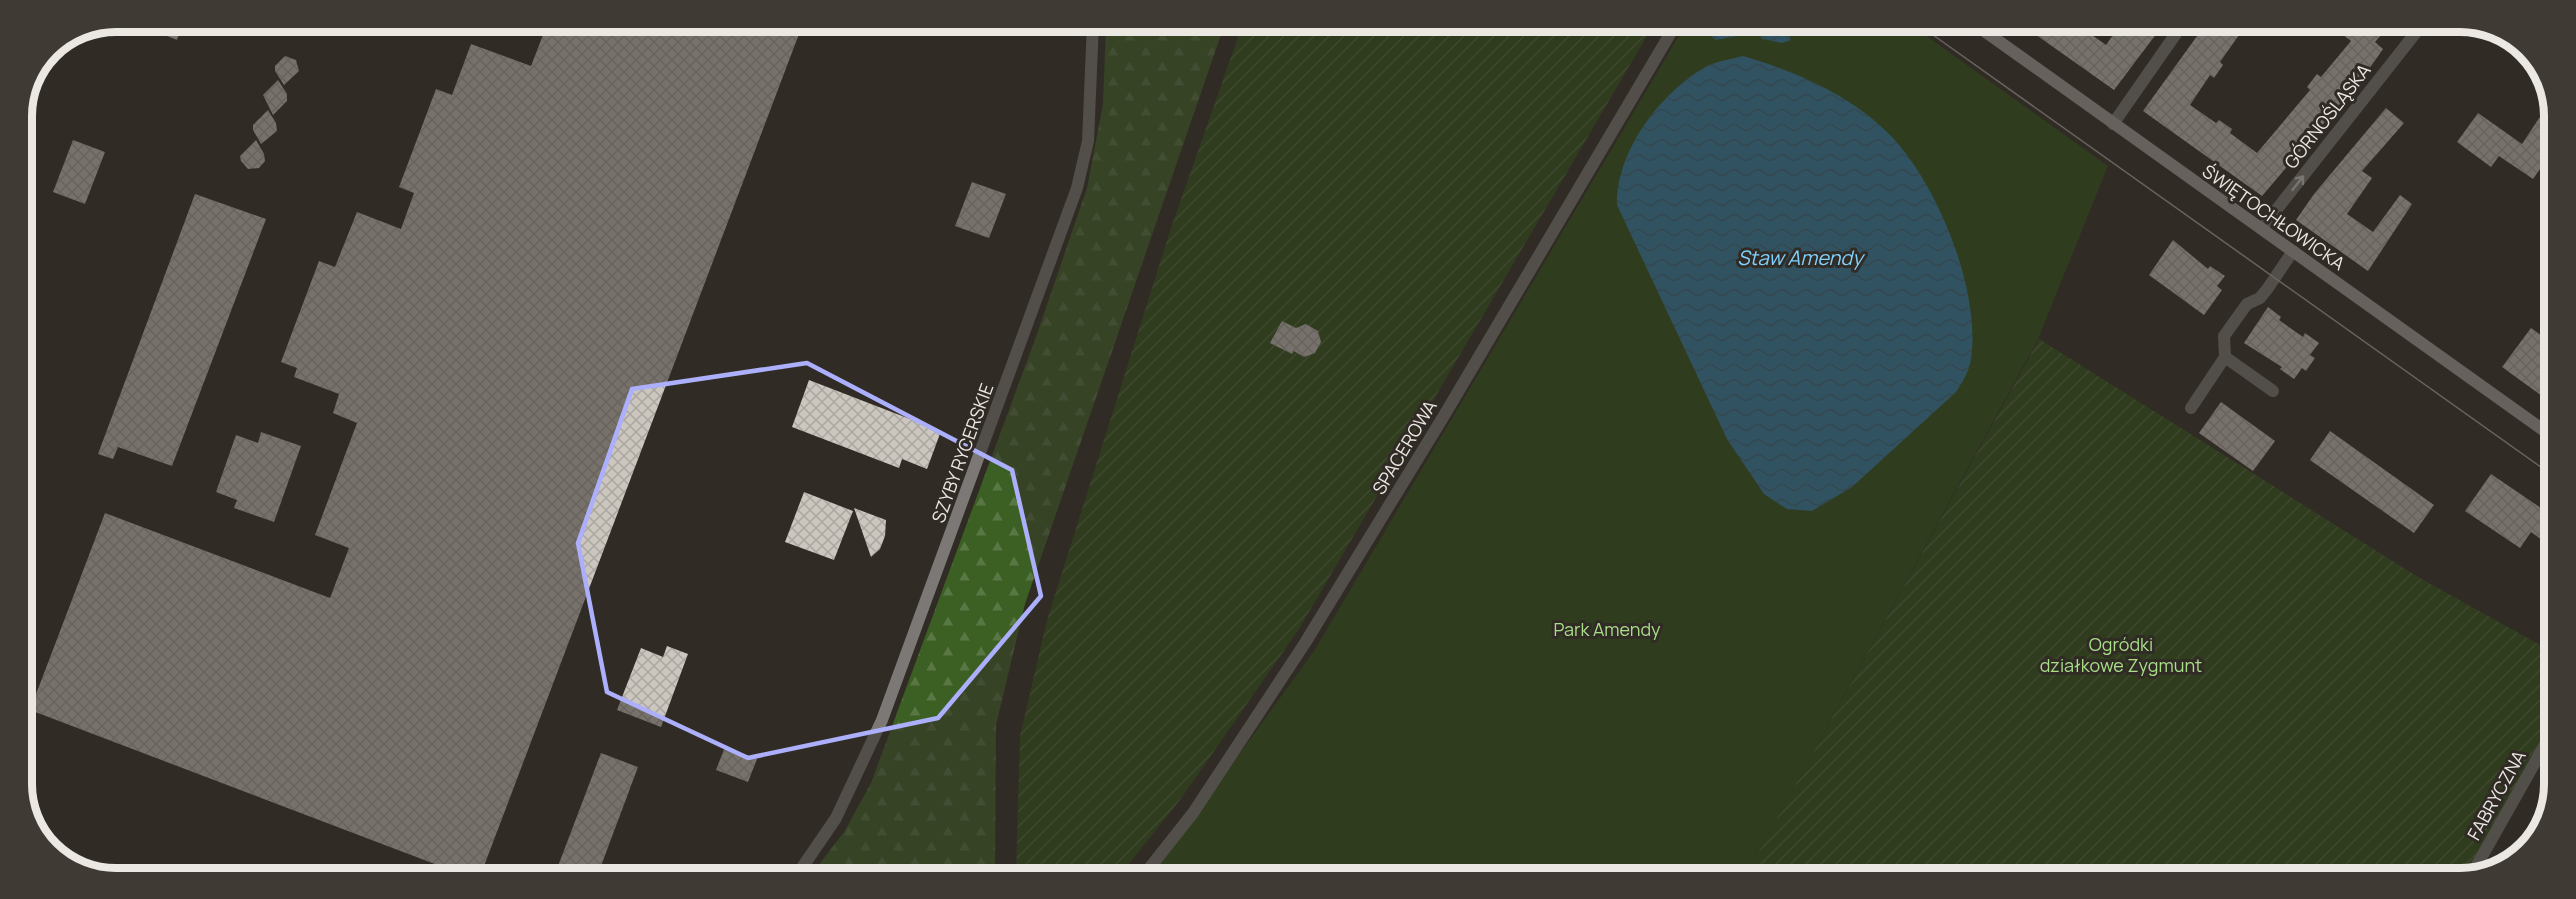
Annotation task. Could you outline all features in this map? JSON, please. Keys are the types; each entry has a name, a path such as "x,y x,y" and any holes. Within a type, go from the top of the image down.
{"main road":[{"name":"ŚWIĘTOCHŁOWICKA","path":"1986,32 2544,431"}],"street":[{"name":"SZYBY RYCERSKIE","path":"801,868 836,818 857,778 882,720 1070,209 1088,141 1093,32"},
{"name":"SPACEROWA","path":"1149,868 1193,813 1305,643 1445,414 1671,32"},
{"path":"2113,124 2177,32"},
{"name":"GÓRNOŚLĄSKA","path":"2262,228 2416,32"},
{"path":"2191,408 2225,357 2224,336 2247,304 2260,298 2293,251"},
{"path":"2225,357 2273,392"},
{"name":"FABRYCZNA","path":"2476,866 2544,746"}],"highlighted area":[{"path":"807,363 1012,470 1041,596 938,718 748,758 607,692 578,543 632,389"}],"green space":[{"path":"1106,32 1222,32 1025,604 996,725 995,868 816,868 844,832 871,783 1037,334 1087,188 1103,104"},
{"path":"1240,32 1649,32 1299,629 1180,800 1126,868 1016,868 1020,736 1047,620 1172,225"},
{"name":"Park Amendy","path":"1681,32 1921,32 2108,166 2038,339 1750,868 1153,868 1194,817 1314,651"},
{"name":"Ogródki działkowe Zygmunt","path":"2039,339 2418,577 2544,647 2544,746 2476,866 2461,868 1750,868"}],"water":[{"path":"1706,32 1758,32 1716,40"},
{"path":"1758,32 1788,32 1791,40 1782,43 1762,39"},
{"name":"Staw Amendy","path":"1743,56 1803,77 1841,97 1876,122 1891,136 1925,182 1940,210 1962,271 1969,302 1972,332 1971,359 1956,392 1852,487 1812,511 1787,509 1764,494 1727,439 1617,205 1624,164 1644,125 1658,107 1673,91 1707,66"}],"building":[{"path":"157,32 180,32 177,40"},
{"path":"544,32 794,32 799,34 483,868 445,868 32,711 32,705 105,513 330,598 349,548 315,535 357,423 333,413 339,394 294,377 297,368 281,362 319,261 335,267 357,212 401,229 414,193 399,187 436,89 452,95 471,44 531,66"},
{"path":"2032,32 2088,32 2106,45 2115,32 2158,32 2114,90"},
{"path":"2200,32 2241,32 2220,62 2223,65 2214,78 2210,75 2190,105 2216,123 2219,120 2232,129 2230,133 2257,153 2310,90 2307,87 2317,74 2321,77 2351,41 2342,34 2344,32 2384,32 2375,42 2383,49 2365,75 2262,196 2143,111"},
{"path":"285,56 296,60 299,71 284,85 275,71 275,66"},
{"path":"278,80 287,94 287,101 273,115 263,95"},
{"path":"2386,108 2404,123 2362,171 2372,178 2347,214 2373,232 2400,195 2412,204 2368,271 2296,220 2314,194"},
{"path":"268,110 276,123 277,131 261,144 253,130 253,125"},
{"path":"2544,111 2544,164 2533,179 2499,156 2491,167 2457,142 2478,113 2522,144"},
{"path":"73,140 105,152 85,204 53,192"},
{"path":"256,140 264,154 265,161 259,168 248,169 240,156"},
{"path":"972,182 1006,194 989,238 955,226"},
{"path":"195,194 266,219 172,466 118,447 113,459 98,454"},
{"path":"2173,240 2208,269 2210,266 2225,276 2217,286 2222,290 2204,315 2149,275"},
{"path":"2268,307 2281,317 2279,320 2303,337 2305,333 2319,343 2310,355 2315,358 2306,371 2302,368 2294,379 2280,369 2282,367 2244,343"},
{"path":"1282,321 1296,328 1306,324 1318,331 1321,342 1315,353 1304,357 1270,343"},
{"path":"2531,328 2544,337 2544,397 2502,367"},
{"path":"809,380 941,431 927,469 902,459 899,468 792,427"},
{"path":"2221,402 2275,441 2253,471 2199,433"},
{"path":"2330,431 2434,505 2414,533 2310,460"},
{"path":"261,432 301,446 274,522 234,508 237,500 216,492 236,435 258,443"},
{"path":"2491,474 2541,508 2544,507 2544,537 2542,540 2531,532 2520,548 2465,511"},
{"path":"804,492 853,511 834,560 785,542"},
{"path":"854,508 886,520 885,536 880,549 871,557"},
{"path":"667,646 688,654 661,727 617,710 641,648 663,657"},
{"path":"725,747 757,759 748,782 716,770"},
{"path":"601,753 638,767 600,868 557,868"}],"tram line":[{"path":"1929,32 2544,469"}]}
